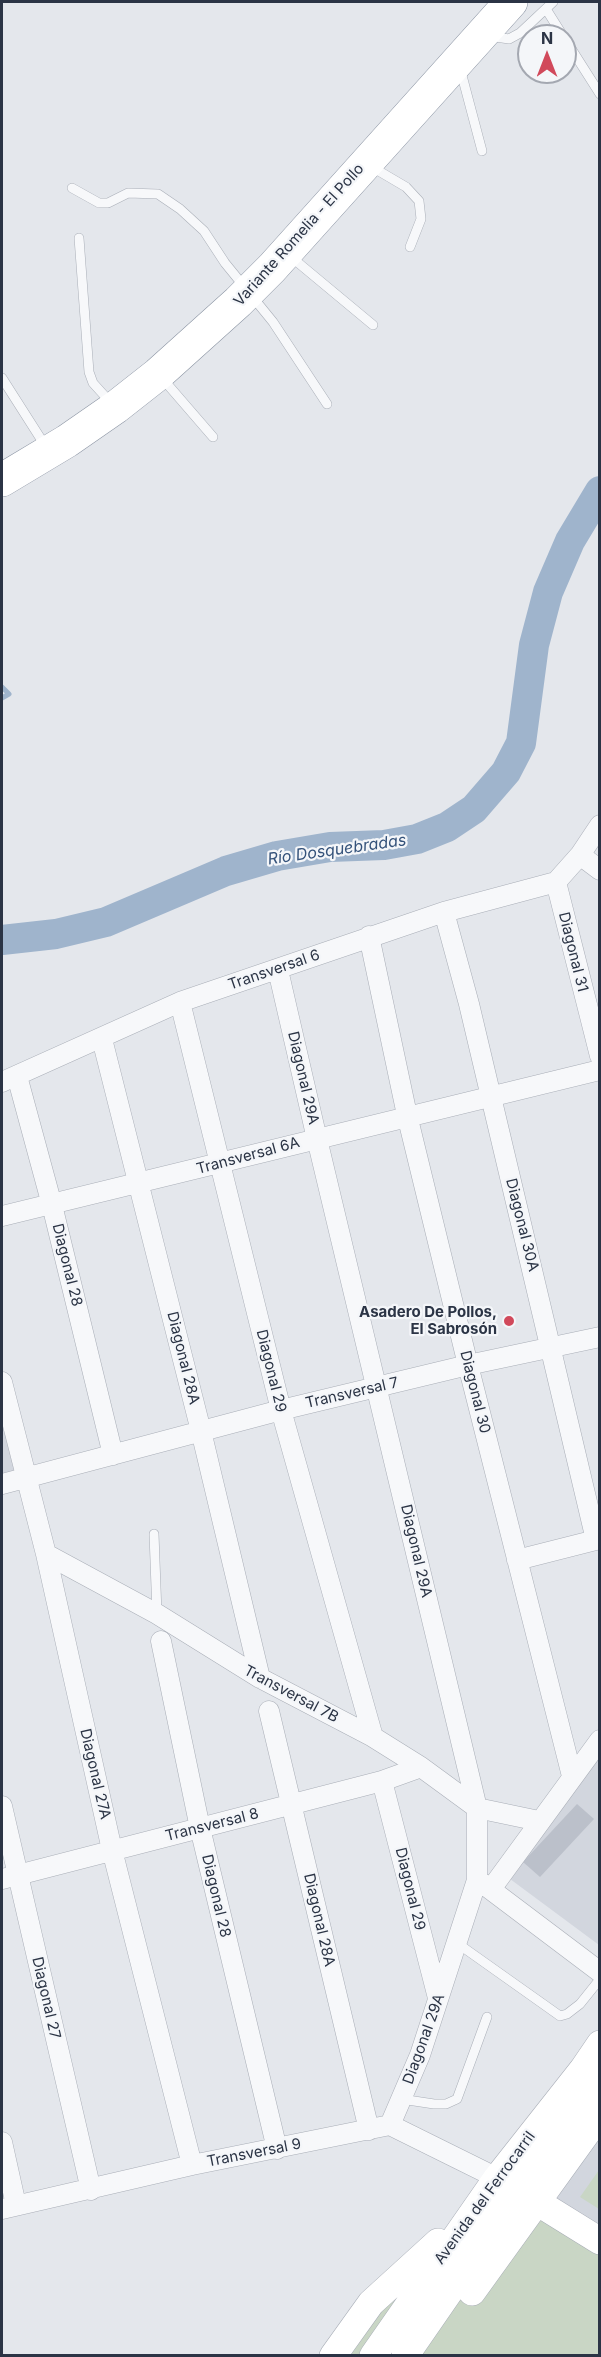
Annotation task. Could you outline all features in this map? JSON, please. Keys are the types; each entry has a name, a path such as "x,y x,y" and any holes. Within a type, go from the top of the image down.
{"highway":[{"name":"Variante Romelia - El Pollo","path":"2,480 116,407 158,374 248,293 511,2"}],"main road":[{"name":"Avenida del Ferrocarril","path":"373,2355 497,2178 600,2044"},
{"name":"Avenida del Ferrocarril","path":"405,2355 519,2191 600,2082"},
{"path":"426,2355 594,2123 600,2109"},
{"path":"537,2202 600,2241"},
{"path":"333,2355 371,2303 481,2203"}],"street":[{"path":"556,882 580,855 600,825"},
{"path":"580,855 600,870"},
{"name":"Transversal 6","path":"9,1079 180,1002 444,912 556,882"},
{"name":"Diagonal 31","path":"556,882 600,1056"},
{"name":"Diagonal 30A","path":"444,912 470,1004 598,1539"},
{"name":"Diagonal 30","path":"369,936 407,1115 572,1776"},
{"name":"Diagonal 29A","path":"278,970 477,1808 484,1884 457,1942 420,2055 390,2125"},
{"name":"Diagonal 29","path":"180,1002 281,1410 373,1737"},
{"name":"Diagonal 28A","path":"102,1039 261,1678"},
{"name":"Transversal 6A","path":"2,1216 220,1164 407,1115 600,1070"},
{"name":"Diagonal 28","path":"9,1079 52,1205 113,1455"},
{"name":"Transversal 7","path":"2,1484 281,1410 600,1336"},
{"name":"Diagonal 27A","path":"2,1382 46,1554 112,1850 192,2165"},
{"path":"517,1560 598,1539"},
{"name":"Transversal 7B","path":"46,1554 157,1614 261,1678 373,1737 421,1767 477,1808 539,1821"},
{"name":"Diagonal 28","path":"161,1641 200,1828 277,2150"},
{"name":"Diagonal 28A","path":"269,1711 369,2130"},
{"path":"600,1740 539,1821 484,1884 600,1972"},
{"name":"Transversal 8","path":"9,1877 382,1781 421,1767"},
{"name":"Diagonal 29","path":"382,1781 438,1998"},
{"name":"Diagonal 27","path":"2,1806 9,1877 91,2190"},
{"path":"390,2125 497,2178"},
{"name":"Transversal 9","path":"9,2207 192,2165 277,2150 390,2125"},
{"path":"2,2142 9,2207"}],"lane":[{"path":"480,35 509,39 520,33 550,5 558,24"},
{"path":"577,58 600,94"},
{"path":"458,60 482,150"},
{"path":"364,163 406,187 418,201 421,219 410,247"},
{"path":"72,188 99,204 108,203 128,193 158,194 180,209 204,231 248,293 273,321 327,404"},
{"path":"79,238 89,372 93,383 116,407"},
{"path":"286,253 373,325"},
{"path":"158,374 213,437"},
{"path":"2,378 49,452"},
{"path":"154,1534 157,1614"},
{"path":"457,1942 560,2016 567,2014 580,2004 600,1979"},
{"path":"401,2099 434,2104 446,2104 456,2099 487,2017"}],"shaded area":[{"path":"2,1382 25,1478 2,1484"},
{"path":"599,1755 599,1945 506,1876"},
{"path":"599,2109 599,2241 537,2202"}],"green space":[{"path":"599,2044 599,2109 537,2202 599,2241 599,2355 333,2356 481,2203"},
{"path":"599,2170 599,2209 580,2197"}],"building":[{"path":"577,1804 594,1819 540,1877 523,1862"}],"waterway":[{"name":"Río Dosquebradas","path":"2,940 56,934 106,922 226,871 277,856 330,847 384,845 417,839 447,827 474,809 506,772 521,743 534,645 548,592 570,541 600,491"},
{"path":"2,687 9,694 2,698"}],"place":[{"name":"Asadero De Pollos, El Sabrosón","path":"509,1321"}]}
